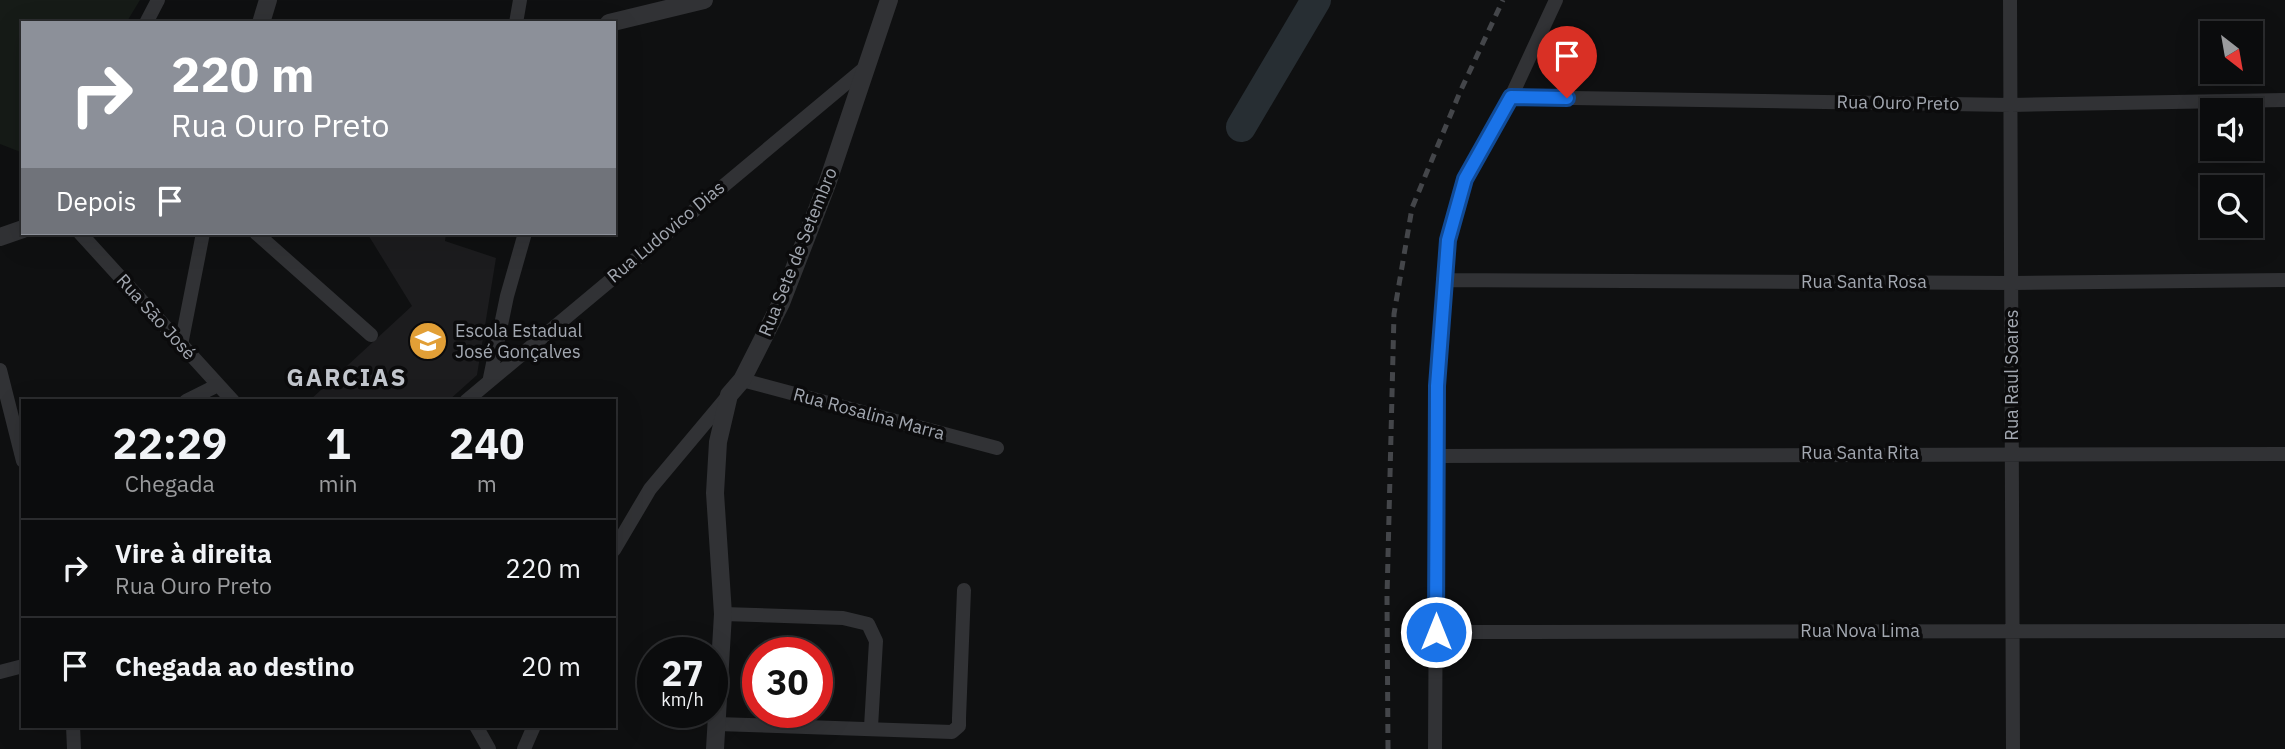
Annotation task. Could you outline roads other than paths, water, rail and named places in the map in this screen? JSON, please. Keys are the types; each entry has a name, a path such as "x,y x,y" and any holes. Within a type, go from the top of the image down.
{"street":[{"path":"147,21 158,0"},
{"path":"262,21 268,0"},
{"path":"516,21 520,0"},
{"name":"Rua Sete de Setembro","path":"616,547 650,489 742,380 781,303 827,184 889,0"},
{"path":"1435,749 1436,456 1443,280 1452,218 1461,190 1511,97 1556,0"},
{"name":"Rua Raul Soares","path":"2010,0 2013,749"},
{"path":"616,21 693,1"},
{"name":"Rua Ludovico Dias","path":"468,399 868,65"},
{"name":"Rua Ouro Preto","path":"1511,97 2011,105 2285,100"},
{"path":"0,237 21,230"},
{"name":"Rua São José","path":"82,235 231,399"},
{"path":"181,345 203,235"},
{"path":"258,235 371,335"},
{"path":"490,379 507,296 524,235"},
{"name":"Rua Santa Rosa","path":"1443,280 2012,283 2285,280"},
{"path":"0,370 21,453"},
{"name":"Rua Rosalina Marra","path":"742,380 997,448"},
{"path":"190,399 218,385"},
{"path":"722,637 715,465 729,395"},
{"name":"Rua Santa Rita","path":"1436,456 2012,452 2285,454"},
{"path":"728,723 952,732 959,726 964,590"},
{"path":"723,614 842,618 868,624 873,629 876,642 871,727"},
{"name":"Rua Nova Lima","path":"1436,632 2285,631"},
{"path":"0,672 21,667"},
{"path":"73,728 75,749"},
{"path":"477,728 489,749"},
{"path":"524,749 533,728"},
{"path":"715,749 717,728"}],"waterway":[{"path":"1241,127 1316,0"}],"railway":[{"path":"1388,749 1387,597 1394,314 1412,208 1460,92 1503,0"}],"place":[{"name":"Escola Estadual José Gonçalves","path":"428,341"}],"district":[{"name":"GARCIAS","path":"347,378"}]}
